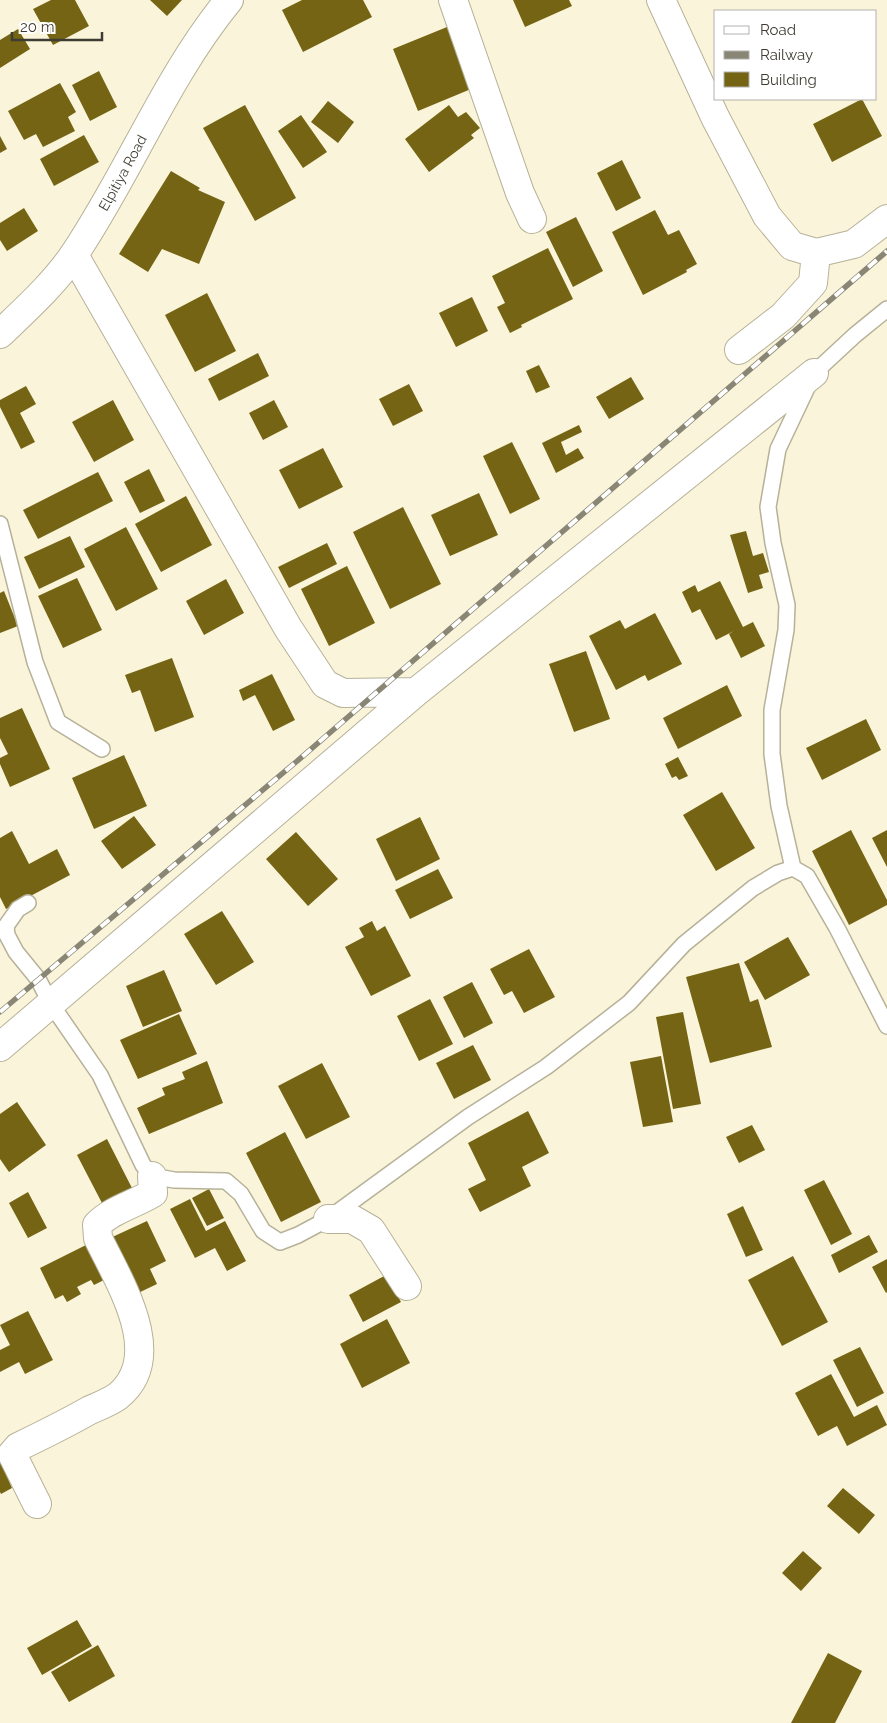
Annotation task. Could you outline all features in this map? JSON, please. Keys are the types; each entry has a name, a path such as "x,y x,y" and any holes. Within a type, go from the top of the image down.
{"street":[{"name":"Elpitiya Road","path":"0,334 34,302 74,254 156,110 215,17 229,0"},
{"path":"453,0 520,193 532,219"},
{"path":"662,0 715,118 767,216 792,246 816,253 854,244 887,218"},
{"path":"739,350 783,316 813,283 816,253"},
{"path":"74,254 288,628 325,684 343,693 416,692"},
{"path":"0,1047 416,692 814,373"},
{"path":"37,1504 12,1454 18,1447 117,1396 131,1382 136,1372 140,1349 137,1326 98,1238 97,1225 105,1216 132,1206 152,1194 152,1176"},
{"path":"328,1218 352,1219 371,1230 407,1286"}],"lane":[{"path":"887,309 855,335 814,373 778,449 768,507 787,605 786,630 772,710 772,754 779,806 793,868 807,876 837,928 887,1026"},
{"path":"0,524 34,662 58,722 102,748"},
{"path":"28,903 18,909 6,926 7,935 16,952 38,979 51,1004 100,1075 143,1165 152,1176 174,1180 226,1181 241,1194 264,1231 280,1242 298,1236 328,1218 468,1117 546,1067 629,1003 684,944 746,894 778,874 793,868"}],"building":[{"path":"51,0 75,0 89,26 53,45 33,9"},
{"path":"150,0 182,0 167,16"},
{"path":"302,0 363,0 372,17 303,52 282,10"},
{"path":"513,0 569,0 572,6 525,27"},
{"path":"447,27 471,89 418,111 393,49"},
{"path":"18,29 30,49 0,68 0,40"},
{"path":"99,71 117,107 90,121 72,85"},
{"path":"60,83 76,112 68,117 75,131 43,147 36,134 24,140 8,111"},
{"path":"863,100 882,136 832,162 813,124"},
{"path":"328,101 354,122 338,143 311,122"},
{"path":"245,105 296,198 255,221 203,128"},
{"path":"449,105 458,117 466,112 480,128 471,135 474,138 429,172 405,139"},
{"path":"301,115 327,152 303,168 278,131"},
{"path":"84,135 99,162 54,186 40,159"},
{"path":"0,136 7,149 0,153"},
{"path":"622,160 641,198 616,211 597,173"},
{"path":"171,171 200,188 198,190 225,202 199,264 162,249 148,272 119,254"},
{"path":"24,208 38,231 7,251 0,240 0,223"},
{"path":"655,210 668,235 679,230 697,264 686,270 687,272 643,295 612,232"},
{"path":"576,217 603,271 573,287 546,232"},
{"path":"548,248 573,299 521,325 522,327 510,333 497,307 505,303 492,276"},
{"path":"207,293 236,351 195,372 165,315"},
{"path":"472,297 488,331 456,347 439,313"},
{"path":"258,353 269,376 219,401 208,379"},
{"path":"539,365 550,387 536,393 526,371"},
{"path":"631,377 644,399 609,419 596,397"},
{"path":"409,384 423,411 393,426 379,399"},
{"path":"26,386 36,404 20,413 35,442 21,449 0,407 0,400"},
{"path":"113,400 134,440 94,462 72,422"},
{"path":"274,400 288,427 263,440 249,413"},
{"path":"579,425 582,432 561,442 566,455 578,448 584,458 556,473 542,443"},
{"path":"512,442 540,499 510,514 483,456"},
{"path":"323,448 343,487 299,509 279,470"},
{"path":"149,469 165,501 140,513 124,482"},
{"path":"98,472 113,501 38,539 23,510"},
{"path":"479,493 498,535 450,556 431,515"},
{"path":"186,496 212,545 161,572 135,524"},
{"path":"403,507 441,584 390,609 353,532"},
{"path":"126,527 158,589 116,611 84,549"},
{"path":"746,531 753,556 763,553 769,572 759,575 763,588 748,593 730,535"},
{"path":"70,536 85,567 39,589 24,557"},
{"path":"327,543 337,564 289,588 278,567"},
{"path":"347,566 375,623 329,646 301,589"},
{"path":"77,578 102,630 63,648 38,596"},
{"path":"226,579 244,613 204,635 186,601"},
{"path":"720,581 743,627 753,622 765,646 741,658 729,634 734,631 716,640 700,609 692,613 682,592 695,585 698,592"},
{"path":"4,591 18,626 0,633 0,593"},
{"path":"655,613 682,664 648,681 645,675 616,690 589,636 620,620 625,629"},
{"path":"586,651 610,719 574,732 549,664"},
{"path":"172,658 194,717 155,732 140,690 132,693 125,675"},
{"path":"272,674 295,720 273,731 255,695 243,701 239,690"},
{"path":"727,685 742,716 678,749 663,718"},
{"path":"22,708 50,769 10,787 0,764 0,758 8,754 0,738 0,718"},
{"path":"866,719 881,750 822,780 806,748"},
{"path":"124,755 147,806 94,829 72,778"},
{"path":"678,757 688,776 679,780 676,776 672,778 665,764"},
{"path":"722,792 755,848 716,871 683,815"},
{"path":"134,816 156,845 122,869 101,841"},
{"path":"420,817 440,859 396,881 376,839"},
{"path":"851,830 887,900 887,905 849,925 812,851"},
{"path":"887,830 887,867 872,838"},
{"path":"12,831 29,864 57,849 70,875 6,909 0,897 0,838"},
{"path":"296,832 338,879 308,906 266,859"},
{"path":"438,869 453,898 410,919 395,890"},
{"path":"222,911 254,962 216,985 184,934"},
{"path":"372,921 377,931 385,926 411,976 371,996 345,947 364,937 359,928"},
{"path":"788,937 810,975 765,1000 744,962"},
{"path":"529,949 555,997 524,1013 512,991 504,995 490,969"},
{"path":"739,963 750,1002 758,999 772,1047 710,1063 686,977"},
{"path":"164,970 182,1011 143,1027 126,986"},
{"path":"472,982 493,1023 464,1038 443,997"},
{"path":"430,999 453,1044 419,1061 397,1016"},
{"path":"683,1012 701,1104 673,1109 656,1017"},
{"path":"179,1014 197,1054 138,1079 120,1040"},
{"path":"473,1045 491,1080 454,1099 436,1063"},
{"path":"661,1056 673,1122 643,1127 630,1062"},
{"path":"207,1061 223,1103 149,1134 137,1108 165,1095 162,1088 185,1079 182,1072"},
{"path":"322,1063 350,1117 306,1139 278,1086"},
{"path":"17,1102 46,1145 9,1172 0,1159 0,1114"},
{"path":"528,1111 549,1153 522,1167 531,1186 480,1212 468,1189 486,1180 468,1143"},
{"path":"752,1125 765,1150 739,1163 726,1137"},
{"path":"285,1132 321,1202 281,1222 246,1153"},
{"path":"107,1139 133,1190 103,1205 77,1155"},
{"path":"824,1180 852,1234 831,1245 804,1190"},
{"path":"209,1189 224,1218 207,1226 192,1198"},
{"path":"28,1192 47,1228 28,1238 9,1203"},
{"path":"190,1199 206,1231 225,1221 246,1261 227,1271 215,1248 195,1258 170,1209"},
{"path":"743,1206 763,1250 746,1257 727,1214"},
{"path":"147,1221 166,1261 150,1269 157,1284 134,1295 108,1239"},
{"path":"869,1235 878,1252 839,1273 831,1255"},
{"path":"88,1244 106,1279 94,1285 91,1280 77,1287 81,1294 67,1302 63,1295 55,1299 40,1268"},
{"path":"793,1256 828,1322 782,1346 748,1280"},
{"path":"887,1259 887,1292 886,1293 872,1267"},
{"path":"386,1275 401,1302 363,1322 349,1295"},
{"path":"28,1311 53,1360 25,1374 19,1362 0,1372 0,1350 10,1345 0,1325"},
{"path":"387,1319 410,1363 362,1388 340,1344"},
{"path":"860,1347 884,1393 857,1407 833,1360"},
{"path":"831,1374 854,1417 877,1405 887,1425 847,1446 837,1426 818,1436 795,1393"},
{"path":"0,1460 12,1488 1,1494 0,1492"},
{"path":"843,1488 875,1515 859,1534 827,1506"},
{"path":"803,1551 822,1568 801,1591 782,1573"},
{"path":"77,1620 92,1646 42,1675 27,1648"},
{"path":"98,1645 115,1676 69,1702 51,1672"},
{"path":"828,1653 862,1671 835,1723 791,1723"}],"railway":[{"path":"0,1012 296,762 887,251"}]}
